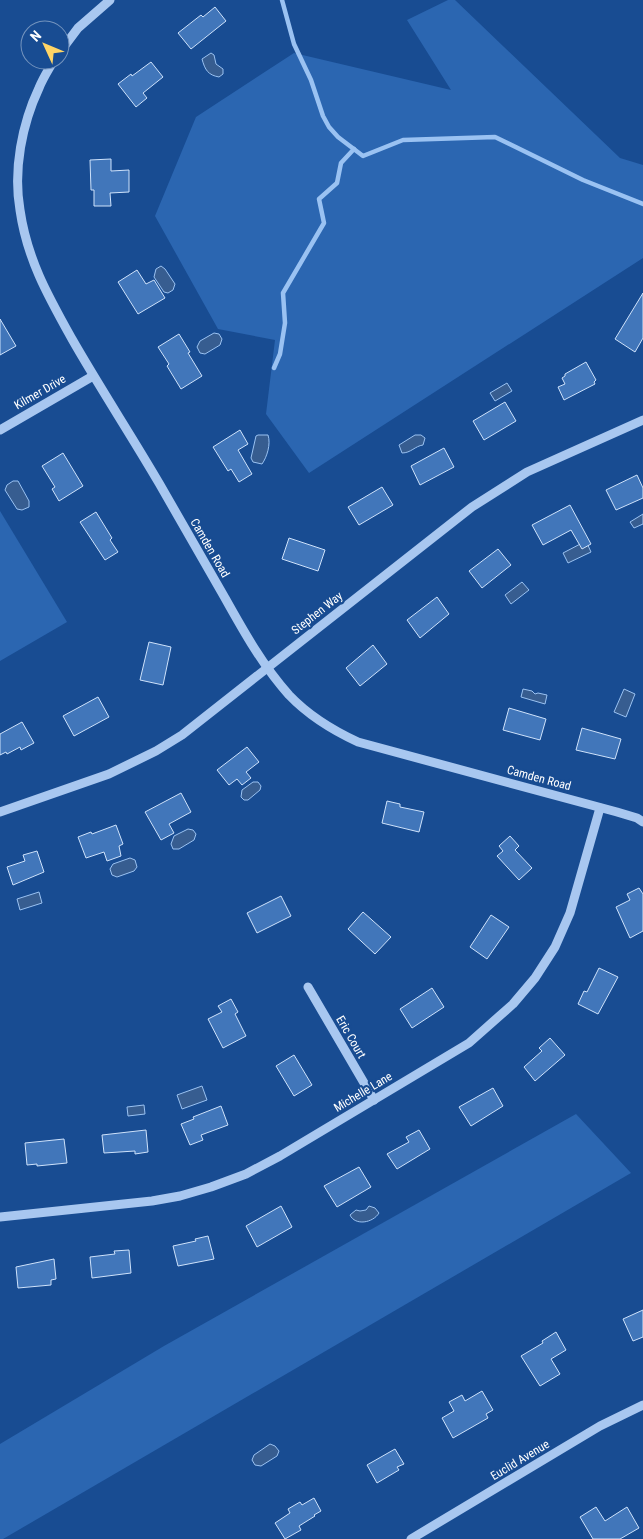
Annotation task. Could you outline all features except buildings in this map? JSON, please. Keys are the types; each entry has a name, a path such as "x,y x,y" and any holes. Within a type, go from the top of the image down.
{"street":[{"path":"70,39 78,28 110,0"},
{"name":"Camden Road","path":"48,70 38,88 26,122 20,150 19,208 34,264 44,288 93,376 145,460 252,645 268,668 309,715 352,739 637,818 643,822"},
{"name":"Kilmer Drive","path":"0,430 93,376"},
{"name":"Stephen Way","path":"0,812 110,774 156,751 182,735 438,533 502,487 527,472 568,452 643,420"},
{"name":"Michelle Lane","path":"0,1217 152,1201 180,1196 211,1187 246,1174 280,1156 469,1043 514,1004 535,978 555,947 570,913 600,808"},
{"name":"Eric Court","path":"308,987 374,1100"},
{"name":"Euclid Avenue","path":"411,1539 600,1426 643,1406"}],"shaded area":[{"path":"448,0 455,0 620,158 643,165 643,258 309,473 266,414 275,340 218,329 155,216 196,117 294,53 451,90 407,20"},
{"path":"211,53 214,55 216,64 223,69 223,74 219,77 210,73 203,63 202,59"},
{"path":"161,266 175,284 173,290 168,293 164,292 154,277 156,269"},
{"path":"214,333 219,334 222,339 220,345 205,354 200,353 197,347 200,341"},
{"path":"507,383 512,391 495,401 490,393"},
{"path":"268,435 269,439 268,450 262,464 253,462 251,458 256,436"},
{"path":"415,435 421,435 425,438 423,445 402,453 399,445"},
{"path":"13,481 18,481 29,501 29,507 22,510 17,509 5,490 7,485"},
{"path":"0,511 67,622 0,661"},
{"path":"643,514 643,524 634,528 630,522"},
{"path":"586,541 591,552 568,563 563,553"},
{"path":"522,582 529,590 511,604 505,595"},
{"path":"523,689 532,691 535,694 547,695 545,704 521,697"},
{"path":"624,689 635,694 626,717 614,712"},
{"path":"253,782 258,782 261,786 260,790 248,800 244,800 241,797 242,790"},
{"path":"188,829 193,830 196,834 194,840 179,849 173,849 171,844 174,836"},
{"path":"130,858 135,860 137,867 134,871 117,877 112,875 110,869 113,864"},
{"path":"39,892 42,903 20,910 17,899"},
{"path":"202,1086 207,1100 182,1109 177,1095"},
{"path":"144,1105 145,1114 128,1116 127,1107"},
{"path":"576,1114 631,1173 3,1539 0,1539 0,1444 164,1346"},
{"path":"369,1206 375,1208 379,1213 369,1221 356,1221 350,1215 356,1210 366,1210"},
{"path":"270,1444 279,1451 277,1456 261,1466 255,1465 252,1460 254,1455"}],"waterway":[{"path":"282,0 294,44 311,80 323,116 329,127 338,137 363,156 403,140 495,137 583,180 643,204"},
{"path":"274,368 280,354 285,323 283,293 324,223 319,199 337,183 341,163 354,149"}]}
